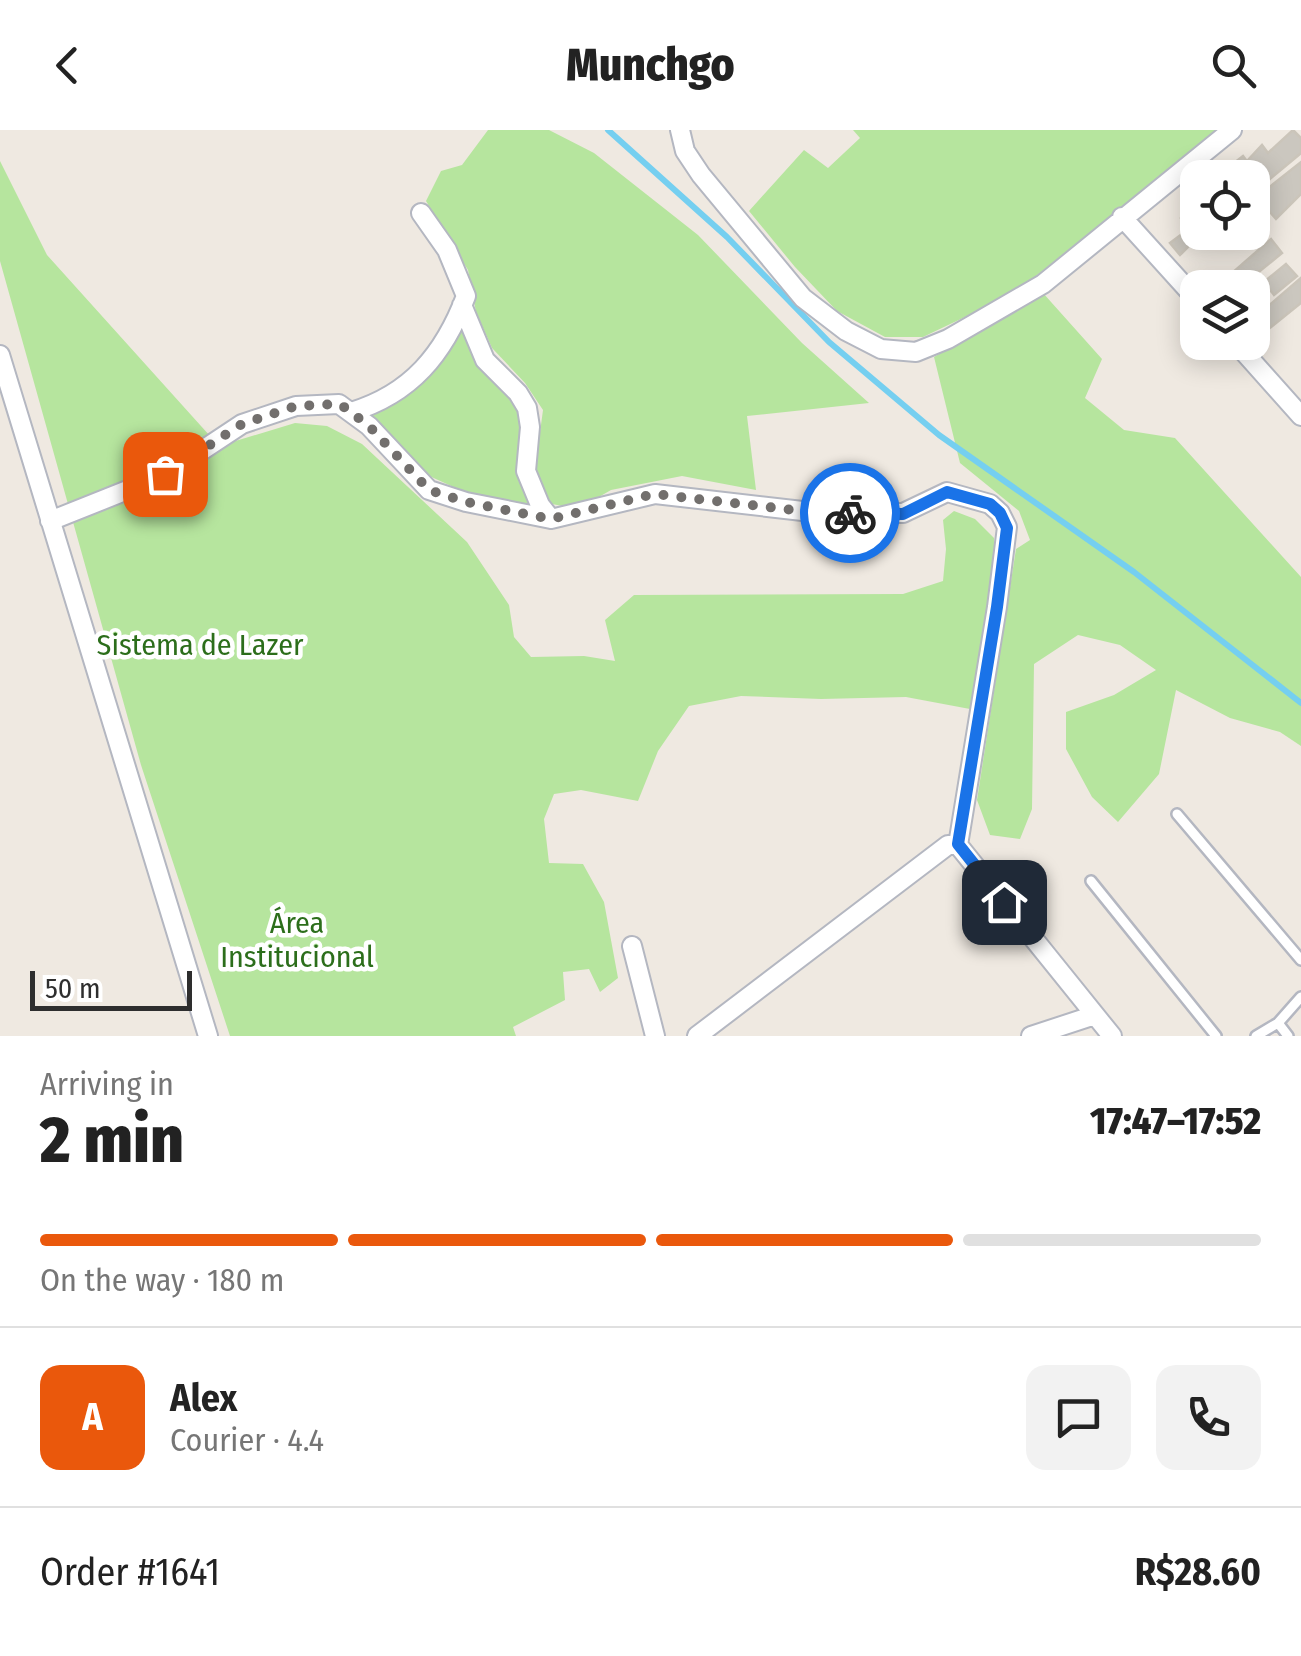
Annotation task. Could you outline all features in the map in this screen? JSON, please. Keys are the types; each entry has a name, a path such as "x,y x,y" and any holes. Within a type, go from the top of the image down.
{"street":[{"path":"680,130 685,151 701,175 803,298 846,331 880,349 916,352 948,339 1042,284 1232,130"},
{"path":"351,412 374,405 411,382 444,342 466,296 447,250 421,213"},
{"path":"1122,217 1180,281"},
{"path":"462,305 486,360 527,408 530,427 526,471 540,505 551,519"},
{"path":"0,355 208,1036"},
{"path":"1251,360 1301,416"},
{"path":"50,520 165,474 242,424 296,406 340,404 369,426 429,490 466,502 551,519 654,494 820,513 903,514 947,492 990,504 1007,528 958,844 1112,1036"},
{"path":"697,1036 948,846 958,844"},
{"path":"632,946 656,1036"},
{"path":"1031,1036 1095,1015"}],"lane":[{"path":"1177,814 1301,960"},
{"path":"1091,881 1216,1036"},
{"path":"1256,1036 1278,1024 1301,998"},
{"path":"1278,1024 1288,1036"}],"green space":[{"path":"488,130 549,130 594,153 698,235 802,343 869,403 747,416 756,490 682,476 611,490 578,509 552,504 534,477 543,410 525,383 492,348 476,312 468,270 426,201 441,171 462,165"},
{"path":"853,130 1218,130 1031,280 923,337 885,337 837,311 749,211 804,150 828,168 860,138"},
{"path":"0,161 47,255 219,446 295,423 327,426 362,444 467,542 509,605 514,637 531,657 584,656 615,661 605,620 634,595 903,594 943,581 943,520 954,511 975,519 994,538 996,559 970,709 906,697 741,696 689,706 658,751 638,801 581,790 554,794 544,819 549,863 583,864 604,902 618,978 600,992 589,969 563,972 565,1000 513,1027 516,1036 230,1036 141,765 0,261"},
{"path":"1043,293 1102,359 1085,398 1124,430 1175,438 1301,577 1301,746 1280,732 1230,718 1176,690 1159,774 1118,822 1092,797 1066,749 1066,712 1114,695 1156,670 1120,645 1078,635 1034,664 1032,809 1020,839 990,835 977,800 1016,549 1030,540 1019,511 960,463 934,357"},
{"path":"463,322 520,408 538,510 469,494 427,475 365,415 399,400 424,379"}],"building":[{"path":"1293,130 1301,138 1301,153 1270,179 1270,160 1248,160 1262,145 1268,153"},
{"path":"1301,162 1301,194 1276,219 1270,212 1270,187"},
{"path":"1180,236 1180,250 1185,250 1180,255 1170,243"},
{"path":"1270,240 1282,253 1261,270 1236,270 1258,250 1270,250"},
{"path":"1286,264 1297,276 1274,295 1270,277"},
{"path":"1301,278 1301,303 1270,328 1270,305"}],"waterway":[{"path":"608,130 727,237 829,342 939,435 1134,572 1301,703"}],"way so far":[{"path":"165,474 242,424 296,406 340,404 397,453 429,490 466,502 551,519 654,494 850,513"}],"route":[{"path":"850,513 903,514 947,492 990,504 1007,528 958,844 1004,902"}],"park label":[{"name":"Sistema de Lazer","path":"200,645"},
{"name":"Área Institucional","path":"297,940"}]}
